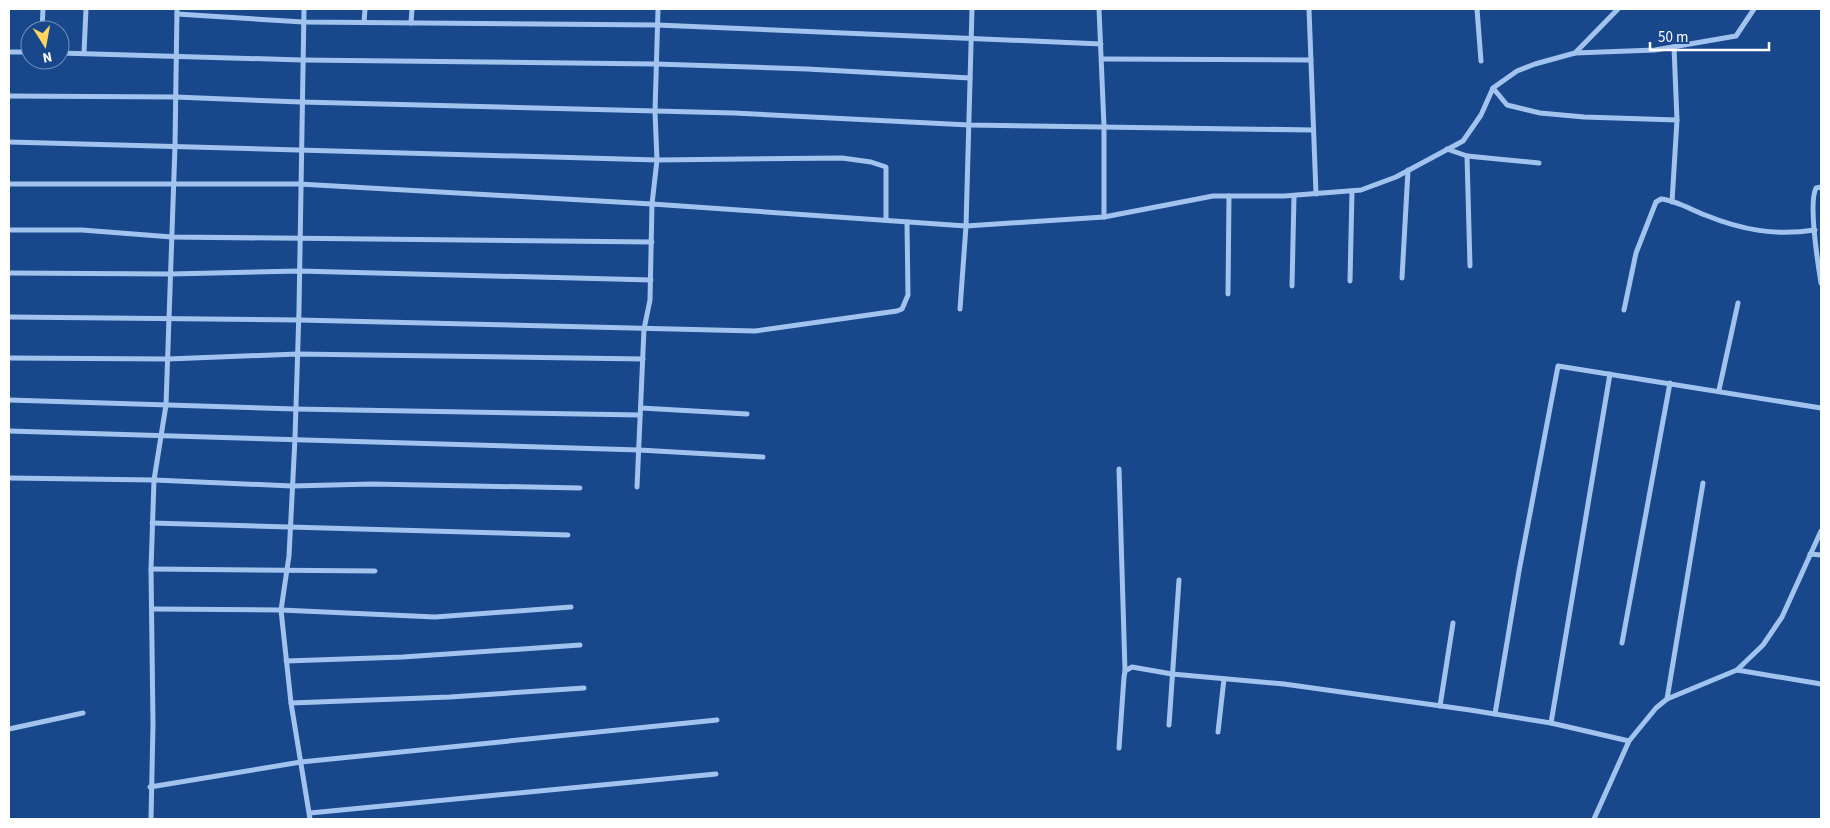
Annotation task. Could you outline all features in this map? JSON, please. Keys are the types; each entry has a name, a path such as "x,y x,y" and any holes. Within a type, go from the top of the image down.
{"street":[{"path":"84,53 86,9"},
{"path":"304,9 299,184 299,320 296,354 295,438 291,526 282,610 291,703 310,819"},
{"path":"364,22 365,9"},
{"path":"411,23 412,9"},
{"path":"637,487 644,329 650,300 652,204 657,160 655,112 658,9"},
{"path":"960,309 966,226 972,9"},
{"path":"1099,9 1104,126 1104,217"},
{"path":"1309,9 1316,194"},
{"path":"1478,9 1481,61"},
{"path":"1575,53 1618,9"},
{"path":"9,184 173,182 299,184 652,204 966,226 1104,217 1213,196 1294,196 1352,191 1380,184 1463,141 1481,115 1493,88 1517,71 1575,53 1608,53 1674,47 1736,36 1754,9"},
{"path":"151,819 150,787 153,724 152,524 154,480 166,406 175,146 177,11 303,22 657,25 1101,44"},
{"path":"1672,202 1677,120 1674,47"},
{"path":"70,53 302,60 656,64 970,78"},
{"path":"1102,59 1311,60"},
{"path":"1493,88 1507,105 1540,113 1584,117 1677,120"},
{"path":"9,96 175,97 734,113 969,124 1313,130"},
{"path":"9,142 657,160 842,158 870,162 886,167 886,220"},
{"path":"1447,149 1467,156 1539,163"},
{"path":"1467,156 1470,266"},
{"path":"1402,278 1408,170"},
{"path":"1821,187 1816,188 1814,195 1814,230 1821,282"},
{"path":"1350,281 1352,191"},
{"path":"1228,294 1230,196"},
{"path":"1292,286 1294,196"},
{"path":"1624,310 1636,253 1643,232 1656,202 1661,199 1752,231 1792,233 1814,230"},
{"path":"9,317 299,320 755,330 902,309 908,295 907,222"},
{"path":"9,230 82,230 172,237 652,242"},
{"path":"9,273 171,274 299,270 651,280"},
{"path":"1719,390 1738,304"},
{"path":"9,358 168,359 296,354 643,359"},
{"path":"1496,714 1518,571 1558,366 1719,390 1821,408"},
{"path":"1551,723 1610,374"},
{"path":"1622,643 1670,383"},
{"path":"9,400 166,406 640,416"},
{"path":"641,408 747,414"},
{"path":"9,431 295,438 639,450 763,458"},
{"path":"1119,469 1125,671 1119,748"},
{"path":"9,478 154,480 292,486 372,484 580,488"},
{"path":"1667,700 1703,483"},
{"path":"152,524 291,526 568,535"},
{"path":"1594,819 1629,741 1646,718 1667,700 1736,670 1762,645 1777,624 1790,600 1821,530"},
{"path":"1810,554 1821,555"},
{"path":"151,569 286,572 375,571"},
{"path":"1169,725 1179,580"},
{"path":"152,609 282,610 424,617 571,607"},
{"path":"1440,706 1453,623"},
{"path":"286,661 403,657 580,645"},
{"path":"1125,671 1132,668 1172,674 1284,684 1551,723 1629,741"},
{"path":"1736,670 1821,684"},
{"path":"1218,732 1224,679"},
{"path":"291,703 450,697 584,688"},
{"path":"9,729 83,713"},
{"path":"150,787 301,762 717,720"},
{"path":"310,813 716,774"}]}
